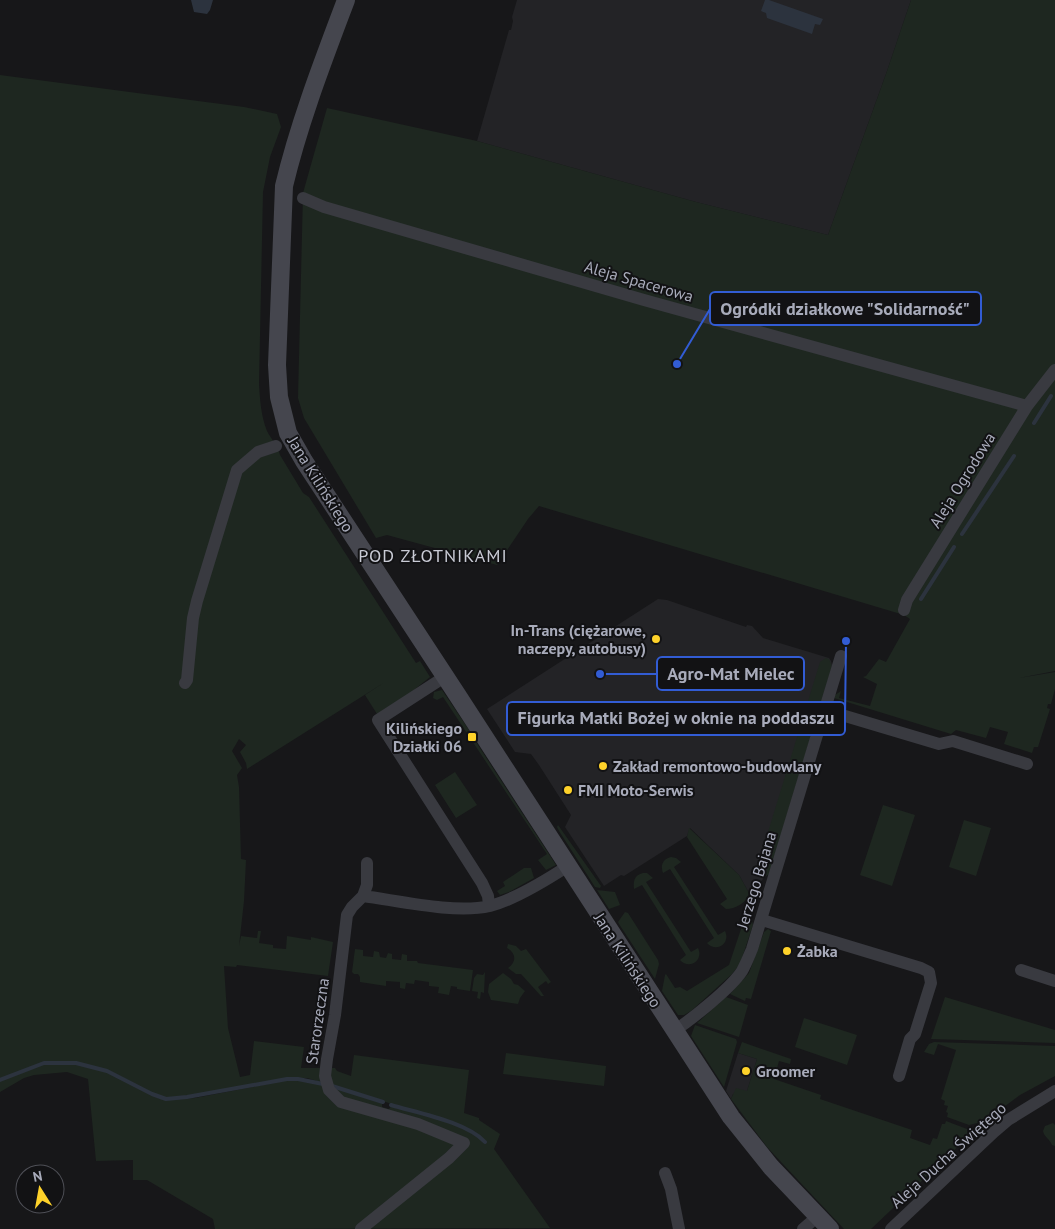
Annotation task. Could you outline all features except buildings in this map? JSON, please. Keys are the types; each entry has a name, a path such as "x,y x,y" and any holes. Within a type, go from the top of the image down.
{"street":[{"name":"Jana Kilińskiego","path":"346,0 303,118 290,159 284,192 277,365 279,397 291,439 731,1117 751,1144 824,1223"},
{"name":"Aleja Spacerowa","path":"303,198 324,207 644,300 1027,406"},
{"name":"Aleja Ogrodowa","path":"904,610 912,592 1027,406 1055,370"},
{"path":"185,683 187,680 197,601 236,470 258,452 276,446"},
{"name":"Jerzego Bajana","path":"674,1031 688,1022 741,972 752,949 841,656"},
{"path":"446,676 378,720 482,883 490,906"},
{"path":"825,710 939,744 953,741 1027,764"},
{"path":"367,863 367,884 363,896 457,909 490,906 521,892 568,866"},
{"name":"Starorzeczna","path":"361,1229 449,1158 464,1143 418,1124 341,1102 329,1090 325,1076 335,1015 347,916 352,907 363,896"},
{"path":"762,920 929,972 932,983 915,1034 910,1039 898,1076"},
{"path":"1021,970 1055,981"},
{"name":"Aleja Ducha Świętego","path":"891,1229 1008,1120 1055,1092"},
{"path":"665,1173 671,1188 679,1229"},
{"path":"803,1229 824,1223"}],"shaded area":[{"path":"191,0 213,0 207,14 194,12"},
{"path":"517,0 911,0 828,235 696,202 477,141 509,30 511,30 512,17"},
{"path":"765,0 823,19 820,25 815,24 812,34 767,18 766,13 761,11"},
{"path":"911,0 1055,0 1055,671 1019,678 1055,672 1055,689 1051,704 1048,704 1047,708 1050,709 1038,747 1034,747 1032,753 1004,744 1008,732 990,727 986,738 956,730 951,734 834,698 841,691 839,698 870,706 877,684 863,677 866,676 879,659 886,662 910,619 904,615 539,506 497,565 387,535 376,538 304,418 298,398 303,193 327,108 477,141 696,202 828,235"},
{"path":"0,75 244,107 277,114 281,127 270,157 263,192 259,384 263,420 280,455 303,493 309,497 416,663 420,661 430,677 410,693 377,714 365,695 385,682 247,769 240,752 246,745 239,739 232,751 242,768 237,775 241,859 246,860 239,946 241,936 257,938 258,931 261,931 259,943 273,945 273,948 286,949 287,936 311,940 311,937 333,942 328,976 237,965 236,967 224,966 228,1028 240,1077 250,1075 254,1041 304,1047 301,1068 335,1068 337,1071 351,1076 354,1055 469,1070 464,1113 479,1118 479,1120 500,1134 494,1149 550,1228 215,1229 213,1219 147,1180 133,1180 133,1160 96,1161 88,1079 67,1072 34,1075 24,1078 0,1092 0,1081 45,1064 76,1064 96,1068 158,1098 167,1100 195,1098 288,1080 312,1082 382,1103 382,1107 389,1109 391,1106 453,1124 465,1129 484,1142 486,1141 474,1131 461,1125 307,1078 287,1078 166,1098 108,1070 77,1062 44,1062 0,1079"},
{"path":"658,599 667,600 746,627 747,625 752,626 763,638 829,658 831,661 832,665 768,874 749,893 739,875 690,828 687,836 624,876 621,875 604,886 565,827 571,815 539,765 531,754 515,752 487,709"},
{"path":"826,658 829,659 832,666 769,874 761,878 757,873 761,855 820,662"},
{"path":"442,690 471,733 469,735 473,742 476,742 556,865 546,870 538,860 547,854 443,697 437,700 433,698 434,692"},
{"path":"455,772 477,805 456,818 435,785"},
{"path":"883,805 915,815 892,886 860,875"},
{"path":"964,820 991,828 976,876 949,867"},
{"path":"558,825 601,886 600,888 595,887 559,831"},
{"path":"689,828 739,875 749,893 746,900 740,905 726,909 720,904 727,899 687,837"},
{"path":"671,857 681,862 674,867 718,935 725,931 726,940 722,946 714,947 707,943 714,938 670,869 663,873 663,863"},
{"path":"524,868 531,868 534,878 500,895 497,891 505,886 503,882"},
{"path":"643,873 647,873 653,878 646,882 691,952 698,948 699,957 695,963 687,964 680,960 686,955 642,885 634,889 635,878"},
{"path":"597,890 615,892 620,905 609,909"},
{"path":"625,912 628,913 658,960 659,964 655,979 618,922"},
{"path":"746,918 752,921 753,925 740,964 732,974 691,1011 684,1015 678,1015 662,991 665,975 675,988 680,987 687,991 729,965"},
{"path":"768,929 771,931 751,999 746,998 745,1001 730,994 749,973 764,932"},
{"path":"508,944 516,946 521,951 526,949 551,982 548,984 546,981 538,987 544,996 541,996 521,974 516,974 508,968 513,963 514,955 507,948"},
{"path":"355,949 363,950 363,956 373,957 374,951 379,952 380,957 386,958 388,953 392,954 392,959 401,960 402,954 407,955 407,961 473,970 470,991 451,986 449,995 438,993 439,987 429,986 429,982 415,980 414,984 406,983 405,989 400,988 400,982 386,981 386,986 360,982 358,974 352,972"},
{"path":"485,972 484,993 481,992 480,999 477,998 478,992 472,991 474,978 477,974 483,975"},
{"path":"503,973 514,984 525,991 518,1004 491,1000 488,992 489,984"},
{"path":"726,997 748,1005 739,1037 697,1023"},
{"path":"945,997 1055,1030 1055,1043 931,1039"},
{"path":"804,1018 857,1035 847,1065 795,1047"},
{"path":"695,1025 736,1039 737,1042 724,1087 691,1036"},
{"path":"742,1042 791,1059 790,1064 779,1061 774,1079 821,1095 820,1099 912,1130 910,1138 930,1145 933,1138 937,1139 942,1124 945,1124 946,1121 967,1129 968,1137 871,1229 844,1229 767,1147 731,1099 736,1088 747,1091 757,1059 738,1053"},
{"path":"934,1042 1055,1046 1055,1076 1020,1095 985,1121 969,1125 947,1117 948,1106 944,1105 945,1101 941,1099 956,1050 938,1044 934,1055 924,1052 929,1044"},
{"path":"506,1053 606,1066 604,1086 503,1074"},
{"path":"738,1053 757,1059 747,1091 733,1094 731,1099 726,1091"},
{"path":"1053,1123 1055,1125 1055,1146 1052,1145 1043,1131 1045,1126"}],"waterway":[{"path":"1034,423 1051,396"},
{"path":"962,534 1014,456"},
{"path":"921,599 954,547"},
{"path":"0,1080 44,1063 76,1063 107,1071 166,1099 287,1079 298,1079 323,1084"},
{"path":"332,1086 383,1102"},
{"path":"391,1105 428,1115 467,1129 485,1142"}],"place":[{"name":"Ogródki działkowe \"Solidarność\"","path":"677,364"},
{"name":"In-Trans (ciężarowe, naczepy, autobusy)","path":"656,639"},
{"name":"Figurka Matki Bożej w oknie na poddaszu","path":"846,641"},
{"name":"Agro-Mat Mielec","path":"600,674"},
{"name":"Kilińskiego Działki 06","path":"472,737"},
{"name":"Zakład remontowo-budowlany","path":"603,766"},
{"name":"FMI Moto-Serwis","path":"568,790"},
{"name":"Żabka","path":"787,951"},
{"name":"Groomer","path":"746,1071"}],"district":[{"name":"POD ZŁOTNIKAMI","path":"433,556"}]}
